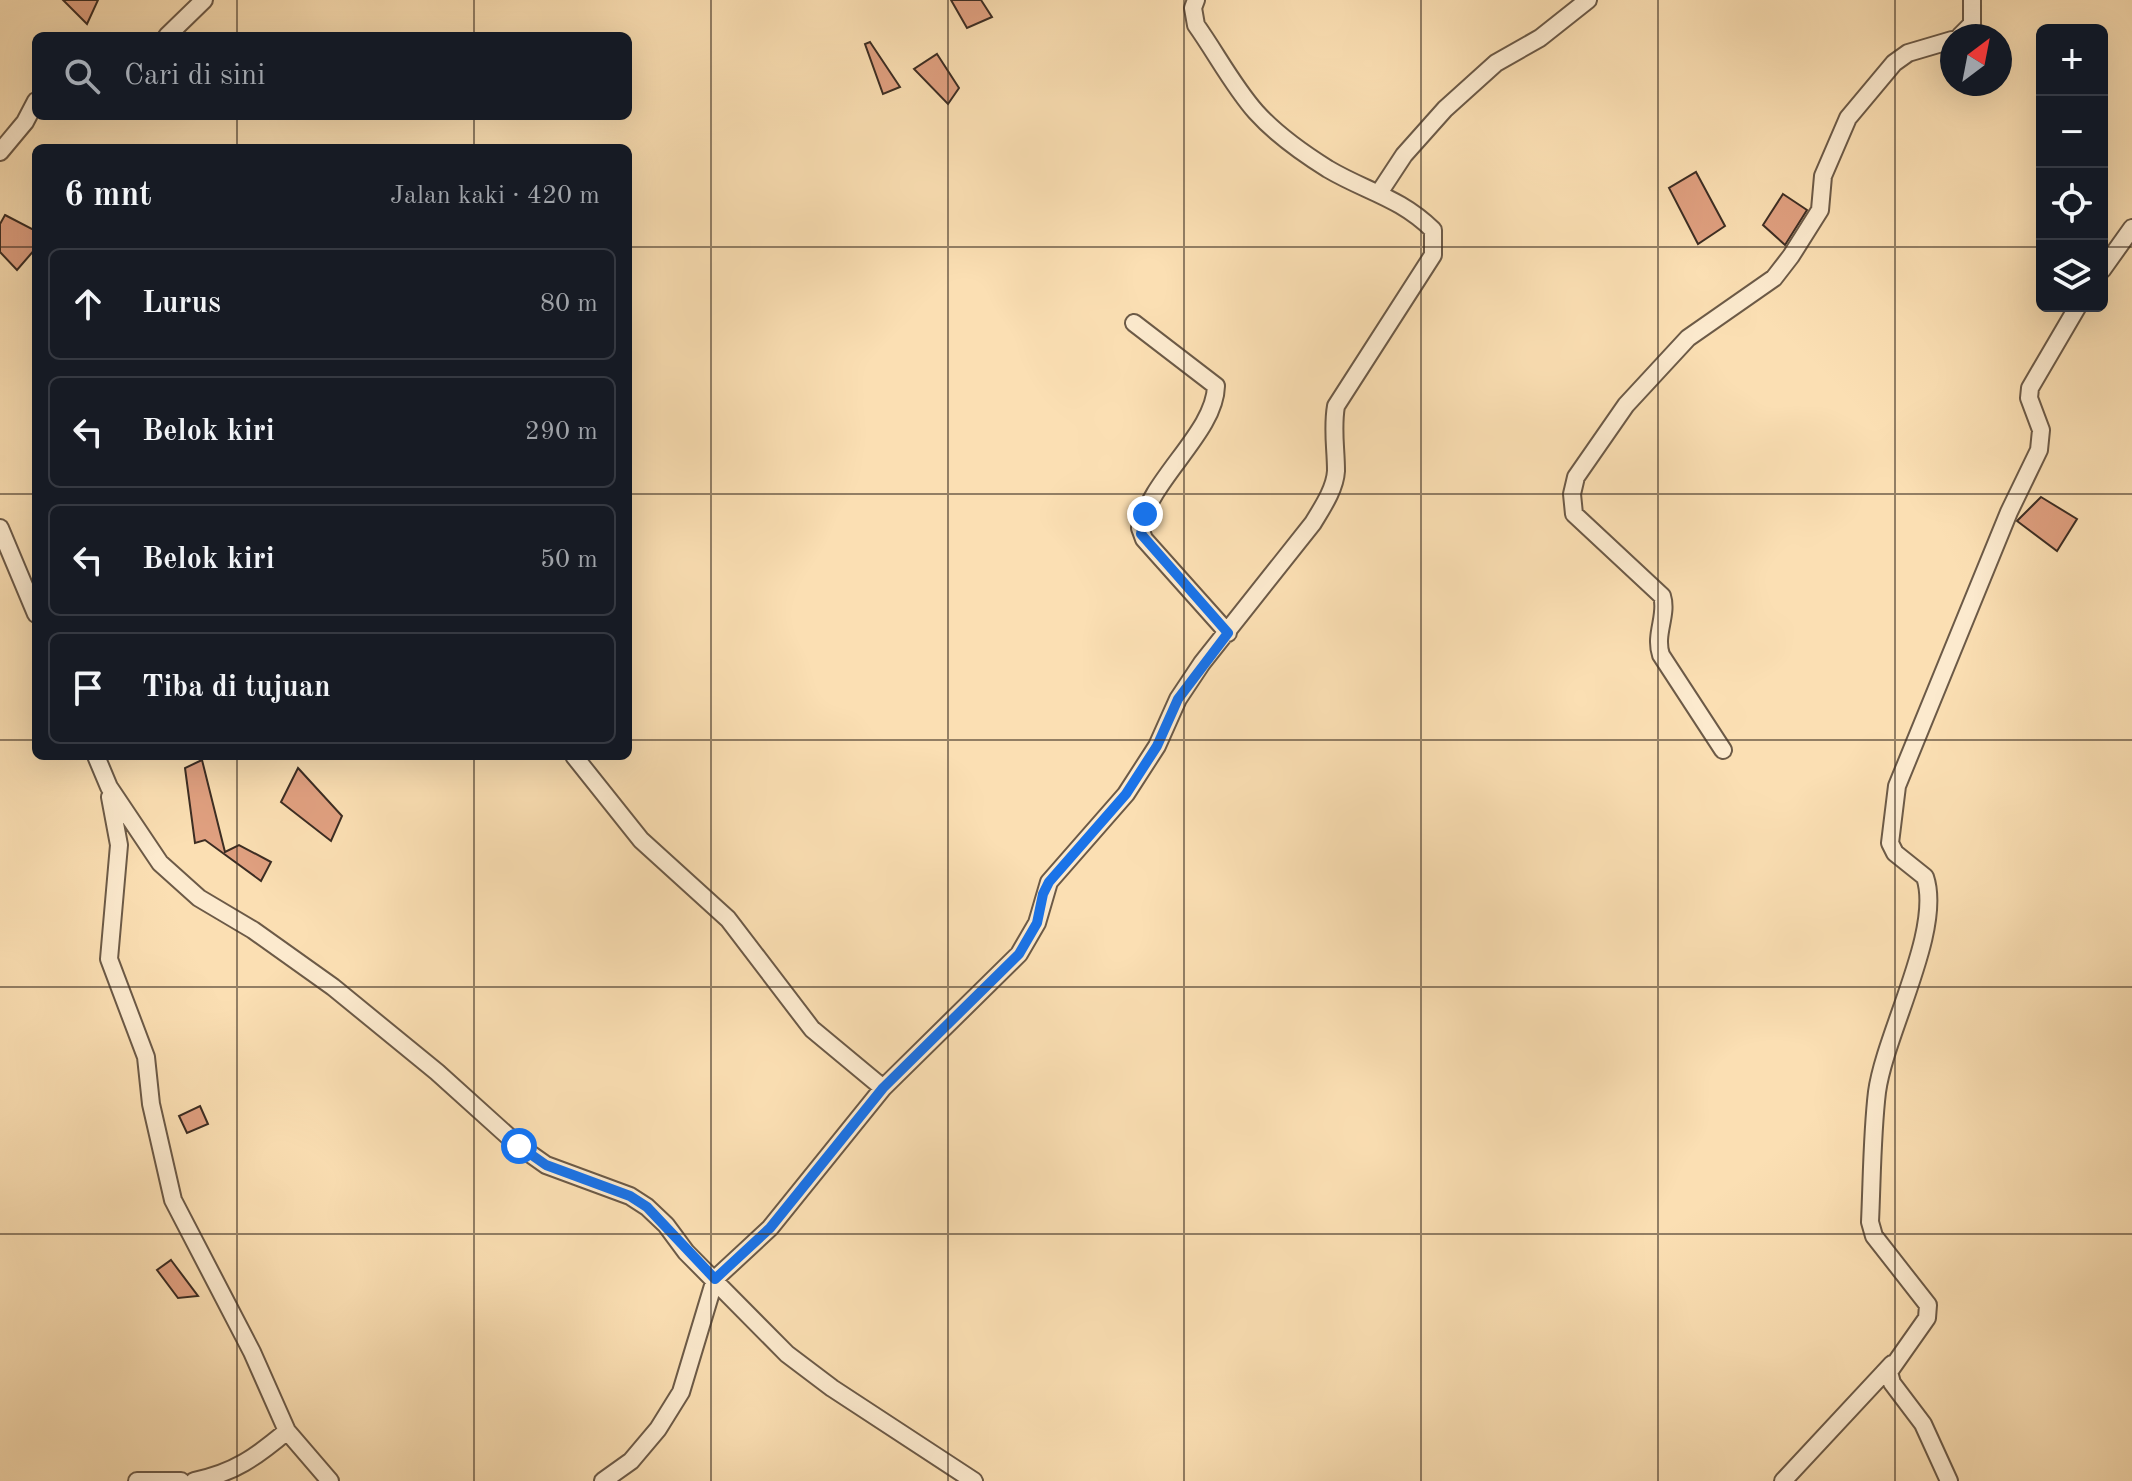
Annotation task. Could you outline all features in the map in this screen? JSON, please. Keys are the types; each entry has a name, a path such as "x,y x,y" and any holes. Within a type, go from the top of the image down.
{"street":[{"path":"171,32 204,0"},
{"path":"603,1481 631,1461 658,1429 681,1392 715,1279 770,1228 883,1088 1019,954 1037,923 1049,882 1126,794 1157,746 1178,699 1313,523 1328,498 1336,473 1332,432 1336,406 1433,255 1433,230 1392,198 1325,167 1256,113 1196,25 1193,8 1196,0"},
{"path":"1379,193 1404,155 1445,109 1496,63 1540,38 1588,0"},
{"path":"1972,0 1972,24"},
{"path":"1723,750 1661,655 1657,642 1664,606 1662,596 1574,514 1572,494 1576,477 1626,405 1688,338 1774,278 1820,210 1823,176 1848,118 1894,63 1908,53 1940,44"},
{"path":"0,152 32,109"},
{"path":"2108,262 2132,228"},
{"path":"1783,1481 1892,1364 1929,1312 1928,1305 1874,1236 1870,1222 1877,1091 1886,1046 1903,1004 1929,911 1925,877 1895,853 1890,843 1897,786 2009,512 2039,450 2041,430 2029,398 2030,388 2074,312"},
{"path":"1134,323 1216,386 1208,417 1175,460 1140,528 1144,539 1228,633"},
{"path":"0,528 32,604"},
{"path":"98,760 109,787 160,863 199,898 253,930 333,987 437,1072 519,1146 546,1165 618,1191 647,1207 787,1354 832,1388 974,1481"},
{"path":"577,760 641,840 728,919 812,1029 883,1088"},
{"path":"109,787 119,845 109,959 146,1057 151,1104 173,1200 252,1352 287,1431 330,1481"},
{"path":"1892,1364 1892,1383 1923,1424 1949,1481"},
{"path":"194,1481 225,1474 259,1454 287,1431"},
{"path":"137,1481 181,1481"}],"building":[{"path":"63,0 98,0 87,24"},
{"path":"951,0 981,0 992,17 967,28"},
{"path":"870,42 900,87 883,94 865,44"},
{"path":"937,54 959,88 948,104 914,69"},
{"path":"1696,172 1725,226 1698,244 1669,188"},
{"path":"1783,194 1807,210 1785,245 1763,225"},
{"path":"5,215 32,229 32,253 17,270 0,252 0,224"},
{"path":"2041,497 2077,519 2057,551 2017,521"},
{"path":"202,760 225,852 239,845 271,862 261,881 205,840 195,843 185,768"},
{"path":"298,768 342,816 331,841 281,802"},
{"path":"200,1106 208,1124 187,1133 179,1116"},
{"path":"171,1260 198,1296 178,1298 157,1270"}],"route":[{"path":"519,1146 546,1165 607,1186 647,1207 666,1225 686,1252 715,1279 770,1228 883,1088 1002,967 1019,954 1037,923 1049,882 1126,794 1157,746 1178,699 1202,663 1228,633 1141,534 1141,521 1145,514"}]}
